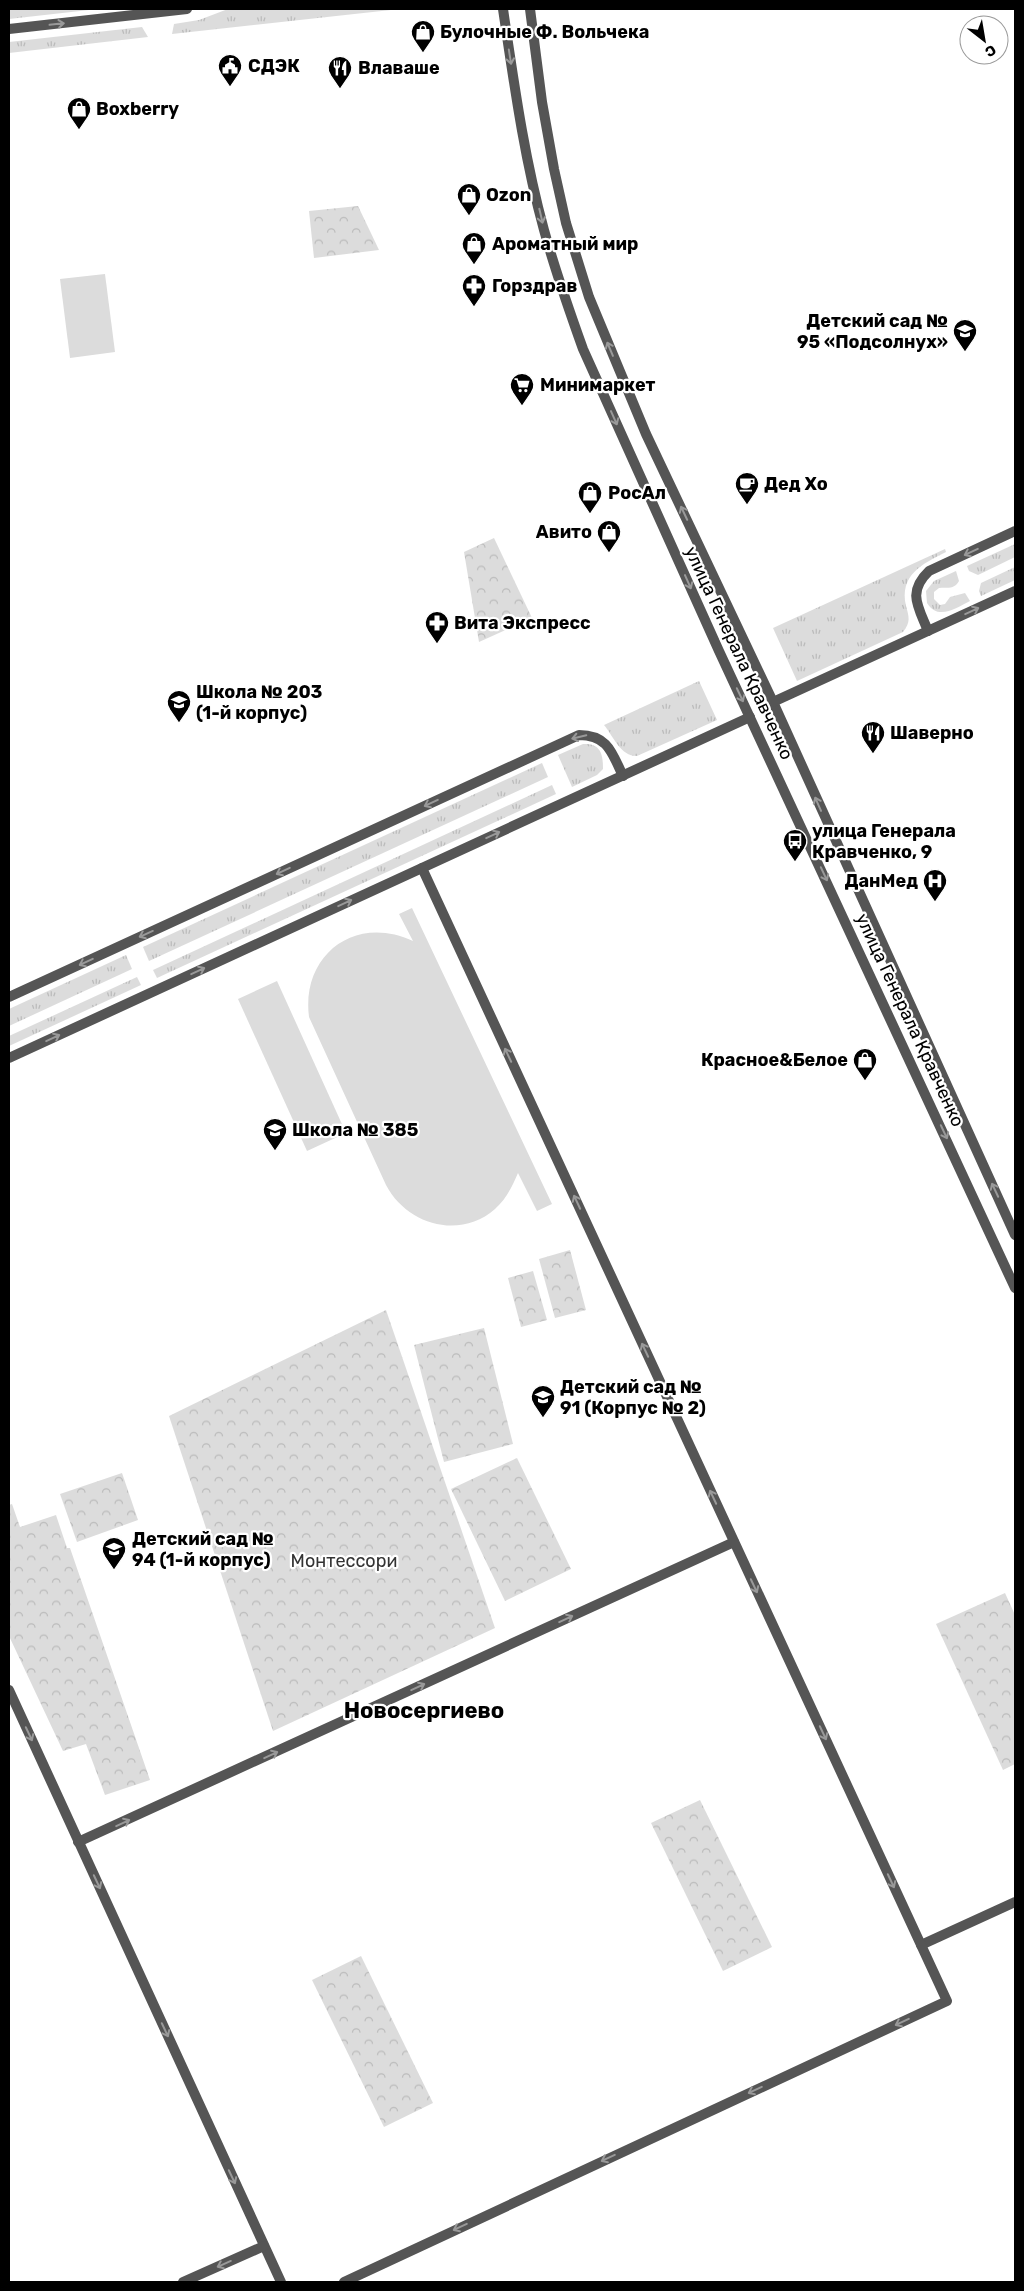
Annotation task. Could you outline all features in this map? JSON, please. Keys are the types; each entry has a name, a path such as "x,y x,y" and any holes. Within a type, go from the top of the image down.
{"street":[{"path":"9,29 187,9"},
{"name":"улица Генерала Кравченко","path":"503,9 531,174 544,230 566,304 583,349 750,717 1015,1288"},
{"name":"улица Генерала Кравченко","path":"530,9 542,102 554,169 566,224 589,297 646,434 773,702 1015,1235"},
{"path":"928,631 917,605 915,592 920,580 929,571 1015,532"},
{"path":"773,702 1015,591"},
{"path":"9,1058 750,717"},
{"path":"9,997 579,735 593,735 606,743 623,776"},
{"path":"344,2282 947,2001 422,868"},
{"path":"78,1842 734,1542"},
{"path":"9,1690 281,2282"},
{"path":"921,1945 1015,1902"},
{"path":"184,2282 264,2246"}],"green space":[{"path":"9,9 98,9 9,19"},
{"path":"228,9 400,9 172,34 174,24 199,20"},
{"path":"142,27 148,37 9,53 9,42"},
{"path":"358,206 379,250 314,258 309,211"},
{"path":"105,274 115,352 70,358 60,279"},
{"path":"494,538 532,618 479,642 464,552"},
{"path":"1015,544 1015,557 978,575 969,571 967,566"},
{"path":"945,549 946,552 921,566 909,578 905,595 909,619 903,632 797,681 773,628"},
{"path":"1015,567 1015,580 981,596 979,591 981,583"},
{"path":"956,571 959,581 957,584 950,588 939,588 934,592 934,599 940,605 945,604 950,597 965,593 970,601 947,611 936,611 927,603 926,591 934,581"},
{"path":"699,681 717,720 637,756 626,753 604,725"},
{"path":"583,744 597,747 601,754 603,769 597,775 572,787 558,755"},
{"path":"542,763 548,777 149,961 143,947"},
{"path":"552,785 556,794 157,978 153,970"},
{"path":"412,908 552,1204 537,1211 518,1173 508,1193 495,1209 481,1219 466,1224 451,1226 435,1224 407,1210 395,1199 386,1185 309,1017 309,995 314,975 323,958 337,945 353,937 372,933 392,934 413,941 399,914"},
{"path":"126,955 132,969 9,1026 9,1009"},
{"path":"137,977 141,985 9,1046 9,1036"},
{"path":"277,981 346,1133 307,1151 238,999"},
{"path":"570,1250 586,1310 555,1318 539,1259"},
{"path":"533,1271 547,1320 521,1327 508,1278"},
{"name":"Монтессори","path":"386,1310 495,1628 273,1731 169,1416"},
{"path":"484,1328 513,1444 444,1462 414,1345"},
{"path":"517,1458 571,1569 505,1601 451,1489"},
{"path":"122,1473 138,1520 77,1542 60,1494"},
{"path":"12,1504 20,1527 56,1515 67,1548 70,1548 150,1780 105,1795 86,1744 63,1751 9,1636 9,1505"},
{"path":"1005,1593 1015,1615 1015,1764 1003,1770 936,1624"},
{"path":"700,1800 772,1947 723,1971 651,1823"},
{"path":"361,1956 433,2103 384,2127 312,1980"}],"place":[{"name":"Булочные Ф. Вольчека","path":"423,53"},
{"name":"СДЭК","path":"230,87"},
{"name":"Влаваше","path":"340,89"},
{"name":"Boxberry","path":"79,130"},
{"name":"Ozon","path":"469,216"},
{"name":"Ароматный мир","path":"474,265"},
{"name":"Горздрав","path":"474,307"},
{"name":"Детский сад № 95 «Подсолнух»","path":"965,352"},
{"name":"Минимаркет","path":"522,406"},
{"name":"Дед Хо","path":"747,505"},
{"name":"РосАл","path":"590,514"},
{"name":"Авито","path":"609,553"},
{"name":"Вита Экспресс","path":"437,644"},
{"name":"Школа № 203 (1-й корпус)","path":"179,723"},
{"name":"Шаверно","path":"873,754"},
{"name":"улица Генерала Кравченко, 9","path":"795,862"},
{"name":"ДанМед","path":"935,902"},
{"name":"Красное&Белое","path":"865,1081"},
{"name":"Школа № 385","path":"275,1151"},
{"name":"Детский сад № 91 (Корпус № 2)","path":"543,1418"},
{"name":"Детский сад № 94 (1-й корпус)","path":"114,1570"}],"district":[{"name":"Новосергиево","path":"424,1710"}]}
